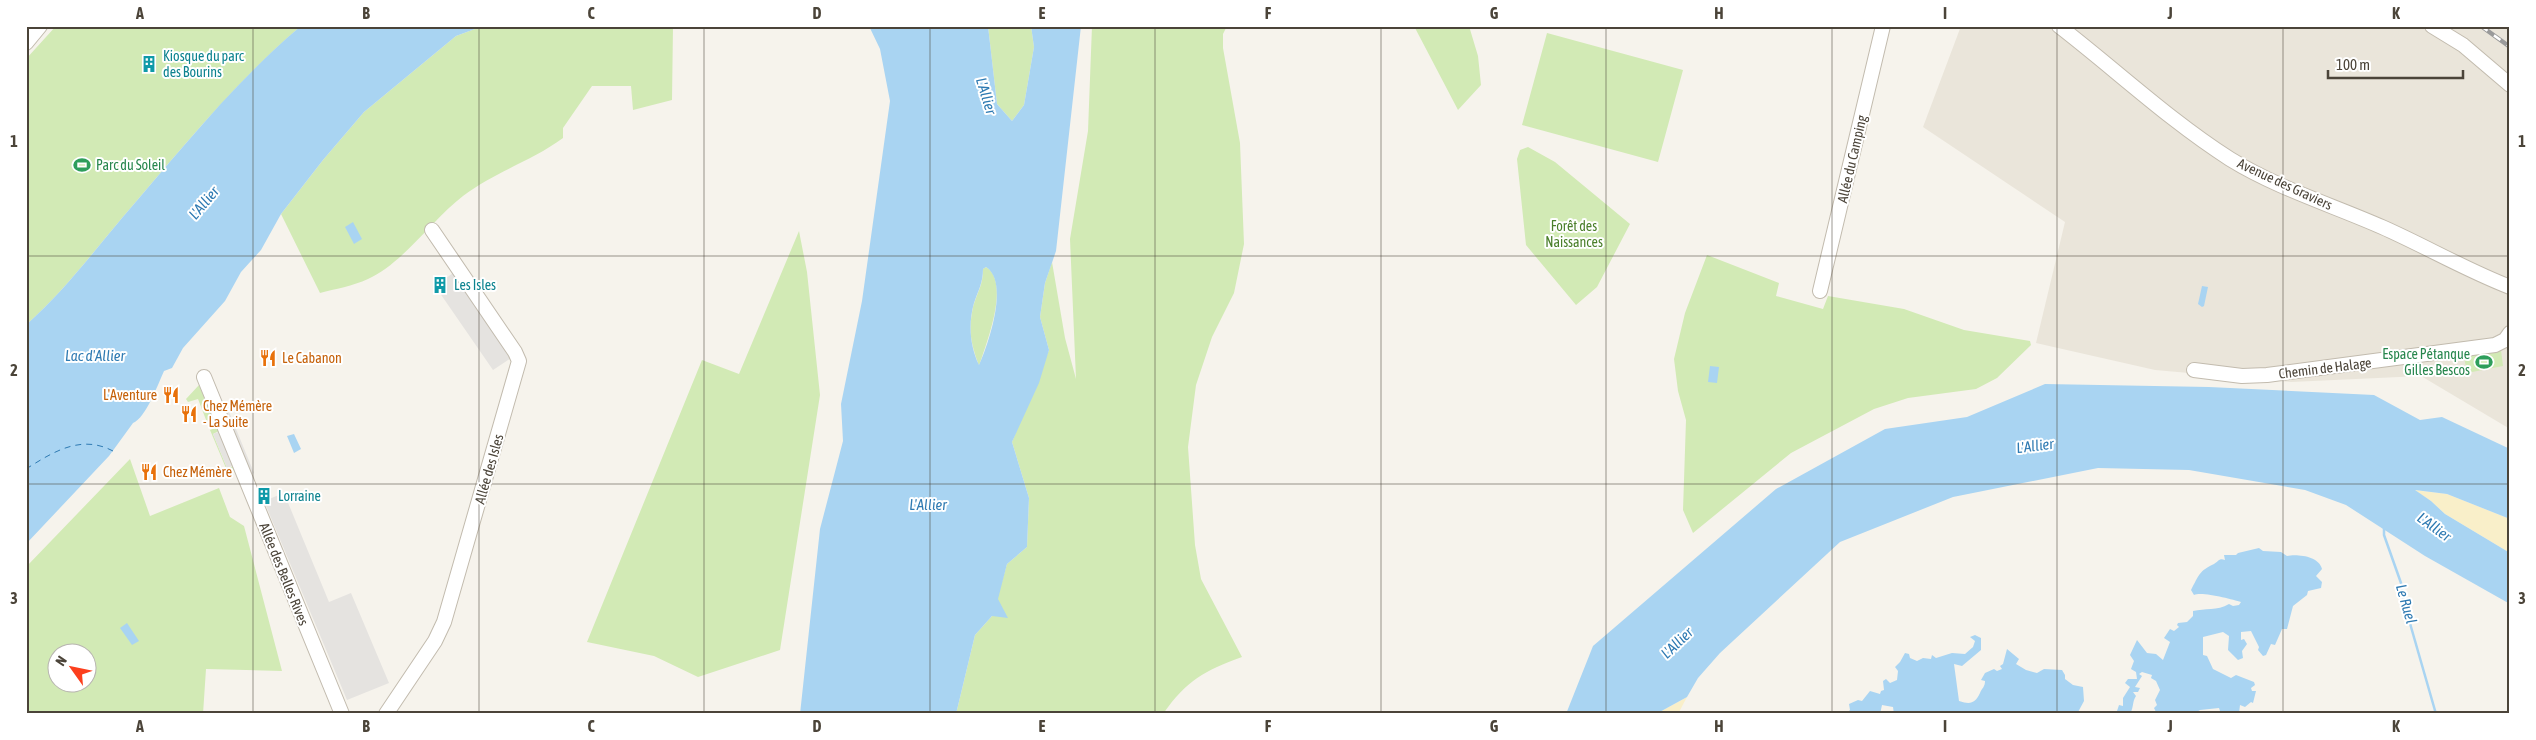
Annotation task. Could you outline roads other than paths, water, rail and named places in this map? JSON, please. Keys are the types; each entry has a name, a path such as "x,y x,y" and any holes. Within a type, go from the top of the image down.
{"street":[{"path":"26,43 40,26"},
{"name":"Allée du Camping","path":"1820,291 1883,26"},
{"name":"Avenue des Graviers","path":"2059,26 2107,62 2174,121 2230,159 2262,177 2384,227 2510,286"},
{"path":"2432,26 2463,45 2510,85"},
{"name":"Allée des Isles","path":"386,714 435,641 444,622 518,361 515,352 432,230"},
{"name":"Chemin de Halage","path":"2194,370 2242,376 2267,375 2495,345 2505,340 2510,333"},
{"name":"Allée des Belles Rives","path":"204,377 342,714"}],"water":[{"name":"Lac d'Allier","path":"301,26 483,26 456,36 364,112 323,160 281,214 261,250 241,272 225,301 183,348 172,368 164,371 142,415 133,423 109,456 26,544 26,325 64,286 230,94"},
{"name":"L'Allier","path":"869,26 988,26 997,104 1012,121 1024,105 1034,47 1031,26 1081,26 1056,251 1045,283 1040,317 1049,350 1039,383 1012,442 1029,498 1027,547 1007,564 998,599 1008,618 992,616 975,635 956,714 800,714 820,529 843,441 841,404 862,301 890,101 880,49","holes":["986,267 993,275 997,299 995,314 979,365 971,335 972,311 981,283 983,269"]},
{"path":"353,222 362,239 354,244 345,227"},
{"path":"2202,286 2208,287 2204,306 2202,307 2198,304"},
{"path":"1710,366 1719,367 1717,383 1708,382"},
{"name":"L'Allier","path":"2045,384 2209,387 2374,395 2420,420 2442,417 2510,449 2510,519 2447,494 2415,490 2445,514 2510,553 2510,604 2425,556 2346,505 2305,490 2189,470 2098,468 1953,497 1840,542 1720,653 1698,678 1687,697 1656,714 1566,714 1593,646 1776,489 1885,429 1967,417"},
{"path":"294,434 301,449 294,453 287,436"},
{"path":"2259,548 2263,551 2281,552 2287,556 2302,556 2317,561 2322,569 2316,576 2322,582 2321,588 2308,591 2307,595 2293,606 2287,629 2282,629 2275,645 2271,644 2266,655 2263,656 2258,650 2259,647 2251,631 2241,632 2241,640 2244,639 2247,644 2242,651 2243,658 2238,660 2228,650 2229,636 2223,632 2203,637 2203,655 2207,656 2213,669 2231,678 2236,675 2254,682 2255,685 2251,688 2252,691 2256,691 2253,703 2251,702 2245,707 2240,705 2239,713 2220,711 2219,708 2200,710 2193,714 2157,714 2154,708 2157,705 2155,700 2160,690 2156,681 2151,678 2152,675 2142,672 2139,674 2142,676 2135,687 2140,688 2138,692 2133,692 2136,696 2130,714 2116,714 2119,705 2123,706 2123,698 2130,687 2125,683 2128,679 2137,679 2136,672 2131,669 2134,661 2130,655 2137,640 2147,653 2156,654 2163,660 2170,642 2164,638 2170,629 2174,631 2179,627 2178,623 2187,622 2193,616 2193,611 2229,604 2233,606 2239,605 2241,602 2224,597 2203,594 2194,595 2191,590 2202,571 2221,559 2225,560 2224,555 2236,555"},
{"path":"127,623 139,641 132,645 120,628"},
{"path":"1975,635 1981,638 1981,650 1962,666 1954,664 1959,701 1970,703 1976,699 1984,685 1985,681 1981,680 1985,673 1994,669 1997,671 2002,669 2000,666 2003,664 2007,649 2019,659 2016,664 2026,670 2037,673 2044,669 2062,670 2065,679 2073,685 2083,687 2084,701 2077,714 1894,714 1893,707 1882,705 1880,714 1846,714 1850,710 1849,704 1858,700 1862,701 1870,691 1880,694 1884,690 1883,681 1886,679 1890,683 1897,680 1898,671 1895,667 1905,653 1917,661 1923,658 1931,659 1932,655 1936,658 1952,653 1965,654 1973,647 1975,641 1970,637"}],"waterway":[{"name":"Le Ruel","path":"2384,528 2384,535 2401,583 2405,606 2436,714"}],"railway":[{"path":"2481,26 2510,47"}],"place":[{"name":"Kiosque du parc des Bourins","path":"149,64"},
{"name":"Parc du Soleil","path":"82,165"},
{"name":"Les Isles","path":"440,285"},
{"name":"Le Cabanon","path":"268,358"},
{"name":"Espace Pétanque Gilles Bescos","path":"2484,362"},
{"name":"L'Aventure","path":"171,395"},
{"name":"Chez Mémère - La Suite","path":"189,414"},
{"name":"Chez Mémère","path":"149,472"},
{"name":"Lorraine","path":"264,496"}],"park label":[{"name":"Forêt des Naissances","path":"1574,234"}]}
